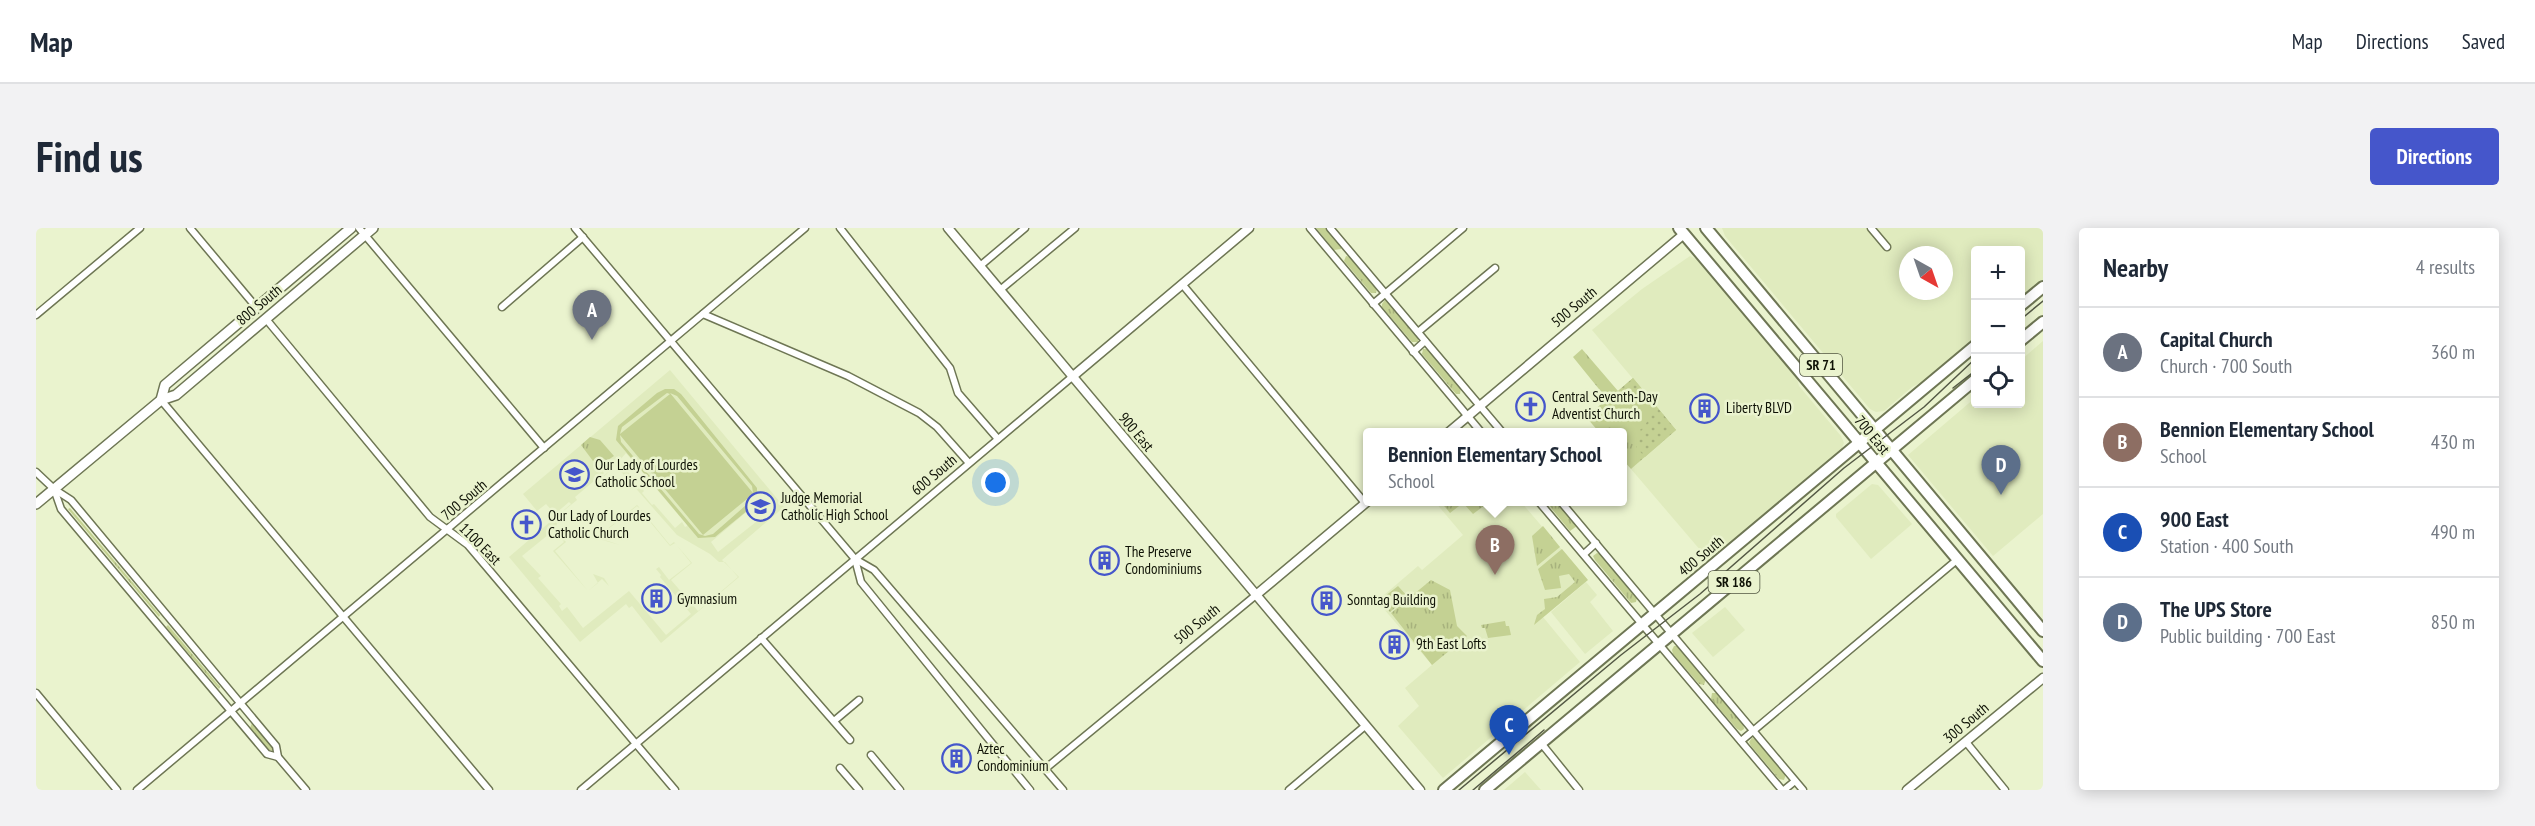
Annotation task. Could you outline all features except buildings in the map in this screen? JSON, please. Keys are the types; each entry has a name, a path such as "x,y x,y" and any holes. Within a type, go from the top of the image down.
{"main road":[{"name":"800 South","path":"161,400 165,385 351,228"},
{"name":"800 South","path":"36,504 161,400 176,395 362,231 373,228"},
{"name":"700 East","path":"1706,228 2043,631"},
{"name":"700 East","path":"1685,230 1875,463 2043,661"},
{"path":"2025,302 2043,287"},
{"path":"2025,337 2043,322"},
{"name":"400 South","path":"1444,790 1971,349"},
{"name":"SR 186","path":"1485,790 1971,383"}],"street":[{"path":"36,315 140,228"},
{"path":"190,228 257,308"},
{"name":"700 South","path":"137,790 805,228"},
{"path":"840,228 950,368 956,389 962,398 998,439"},
{"name":"900 East","path":"948,228 1420,790"},
{"path":"980,266 1025,228"},
{"path":"1000,290 1075,228"},
{"name":"600 South","path":"581,790 1249,228"},
{"path":"1310,228 1478,428"},
{"path":"1330,228 1499,428"},
{"path":"1373,304 1463,228"},
{"path":"1871,228 1887,247"},
{"name":"500 South","path":"1454,428 1685,230"},
{"path":"362,231 544,448"},
{"path":"502,306 580,231 855,560 874,570 1063,790"},
{"path":"1336,259 1348,249"},
{"path":"1418,332 1495,268"},
{"path":"1182,284 1363,498"},
{"path":"703,314 848,376 911,409 937,427 969,464"},
{"name":"1100 East","path":"266,318 428,513 465,541 675,790"},
{"path":"1413,351 1425,341"},
{"path":"161,400 489,790"},
{"path":"36,472 70,500 276,746 278,756 306,790"},
{"path":"54,489 61,508 267,754 278,756"},
{"name":"500 South","path":"1045,769 1256,596 1363,505"},
{"path":"1543,506 1783,790 1795,781"},
{"path":"1565,506 1803,790"},
{"path":"1584,554 1596,543"},
{"path":"855,560 861,582 1030,790"},
{"path":"1741,741 1958,560"},
{"path":"761,638 850,740"},
{"name":"300 South","path":"1907,790 2043,678"},
{"path":"1702,695 1714,685"},
{"path":"36,693 117,790"},
{"path":"834,721 859,700"},
{"path":"1289,790 1365,726"},
{"path":"1966,742 2004,790"},
{"path":"1541,743 1579,790"},
{"path":"871,755 900,790"},
{"path":"840,768 859,790"}],"shaded area":[{"path":"1722,228 2043,228 2043,280 2025,296 2025,246 1971,246 1971,340 1924,381 1912,387 1884,411 1876,412 1870,409 1725,236"},
{"path":"1690,256 1696,259 1797,379 1799,386 1841,436 1844,443 1841,450 1719,553 1716,551 1707,558 1631,469 1676,430 1592,330 1642,289"},
{"path":"2043,341 2043,514 1993,556 1908,455 1971,401 1971,408 2025,408 2025,357"},
{"path":"670,370 784,507 722,560 724,562 719,562 710,554 677,535 616,466 602,478 600,476 575,497 577,500 556,517 558,521 555,529 566,542 555,551 588,591 553,551 564,542 554,530 522,556 541,576 538,578 561,604 559,606 562,611 567,607 583,628 629,591 666,635 691,614 656,569 659,567 669,580 691,563 677,546 692,563 671,580 698,611 738,577 732,569 739,577 661,643 632,606 629,608 626,604 580,642 509,557 571,504 569,502 555,514 546,504 537,511 523,494","holes":["626,453 687,526 685,527 682,522 675,528 654,504 652,505 642,493 644,491 619,461","608,459 616,466 602,477 604,473 599,467","750,509 761,518 718,552 711,542"]},
{"path":"1872,484 1878,485 1912,524 1871,559 1836,517 1836,514"},
{"path":"637,505 670,545 675,543 670,546 637,506 607,530 608,538 600,537 601,534"},
{"path":"1438,506 1524,506 1587,579 1543,617 1580,662 1443,778 1398,726 1419,706 1405,688 1432,665 1377,601 1418,566 1422,570 1463,535"},
{"path":"593,574 604,578 609,586 602,579 598,583"},
{"path":"1586,582 1597,595 1590,602 1613,631 1585,654 1551,612"},
{"path":"1725,607 1745,630 1713,657 1692,633"},
{"path":"1525,772 1541,790 1504,790"}],"green space":[{"path":"1316,228 1327,228 1341,245 1341,249 1334,250"},
{"path":"1346,256 1351,257 1377,289 1376,293 1371,293 1344,261"},
{"path":"1385,300 1418,336 1418,342 1412,342 1382,307"},
{"path":"1423,349 1428,349 1461,388 1460,394 1456,394 1422,354"},
{"path":"1582,349 1618,391 1633,378 1676,430 1631,469 1627,464 1627,428 1596,428 1586,417 1607,399 1573,357"},
{"path":"1633,378 1676,430 1645,457 1636,447 1641,431 1649,419 1650,410 1637,397 1628,403 1618,391"},
{"path":"665,389 674,389 681,394 757,488 757,499 753,506 715,537 698,538 616,440 618,426 657,393","holes":["667,393 670,394 620,434 622,427","670,393 677,396 752,486 753,493","620,435 703,535 753,494 753,499 713,534 705,536 699,534 621,442"]},
{"path":"590,437 600,440 614,456 602,464 597,458 593,461 581,445"},
{"path":"1444,506 1459,506 1450,513"},
{"path":"1466,506 1484,506 1473,514"},
{"path":"1549,506 1560,506 1577,526 1570,531"},
{"path":"70,508 160,615 159,617 68,509"},
{"path":"1543,526 1560,547 1537,566 1532,536"},
{"path":"1562,549 1588,580 1534,625 1537,615 1545,609 1544,599 1557,597 1575,582 1569,574 1559,576 1561,588 1545,590 1538,569"},
{"path":"1597,553 1601,554 1637,597 1636,602 1631,603 1595,560 1593,556"},
{"path":"1431,580 1450,590 1457,626 1467,636 1432,665 1391,613"},
{"path":"1398,586 1408,597 1390,612 1380,600"},
{"path":"1505,621 1511,635 1488,638 1485,628 1481,625"},
{"path":"168,625 220,687 219,689 166,627"},
{"path":"1674,646 1679,646 1706,679 1704,685 1699,684 1673,654"},
{"path":"1712,693 1717,693 1743,723 1744,729 1741,731 1737,729 1711,699"},
{"path":"252,723 274,747 273,751 269,750 250,728"},
{"path":"1752,738 1756,739 1786,774 1784,780 1779,779 1751,746 1749,742"}],"tram line":[{"path":"2025,316 2043,301"},
{"path":"1459,790 1621,655 1700,594 1844,468 1924,407 1971,363"},
{"path":"1953,388 1971,374"},
{"path":"1473,790 1544,730"}],"place":[{"name":"Capital Church","path":"592,340"},
{"name":"Central Seventh-Day Adventist Church","path":"1531,406"},
{"name":"Liberty BLVD","path":"1705,408"},
{"name":"Our Lady of Lourdes Catholic School","path":"574,474"},
{"name":"The UPS Store","path":"2001,495"},
{"name":"Judge Memorial Catholic High School","path":"760,507"},
{"name":"Our Lady of Lourdes Catholic Church","path":"527,525"},
{"name":"The Preserve Condominiums","path":"1104,561"},
{"name":"Bennion Elementary School","path":"1495,575"},
{"name":"Gymnasium","path":"656,599"},
{"name":"Sonntag Building","path":"1326,600"},
{"name":"9th East Lofts","path":"1395,644"},
{"name":"900 East","path":"1509,755"},
{"name":"Aztec Condominium","path":"956,758"}]}
